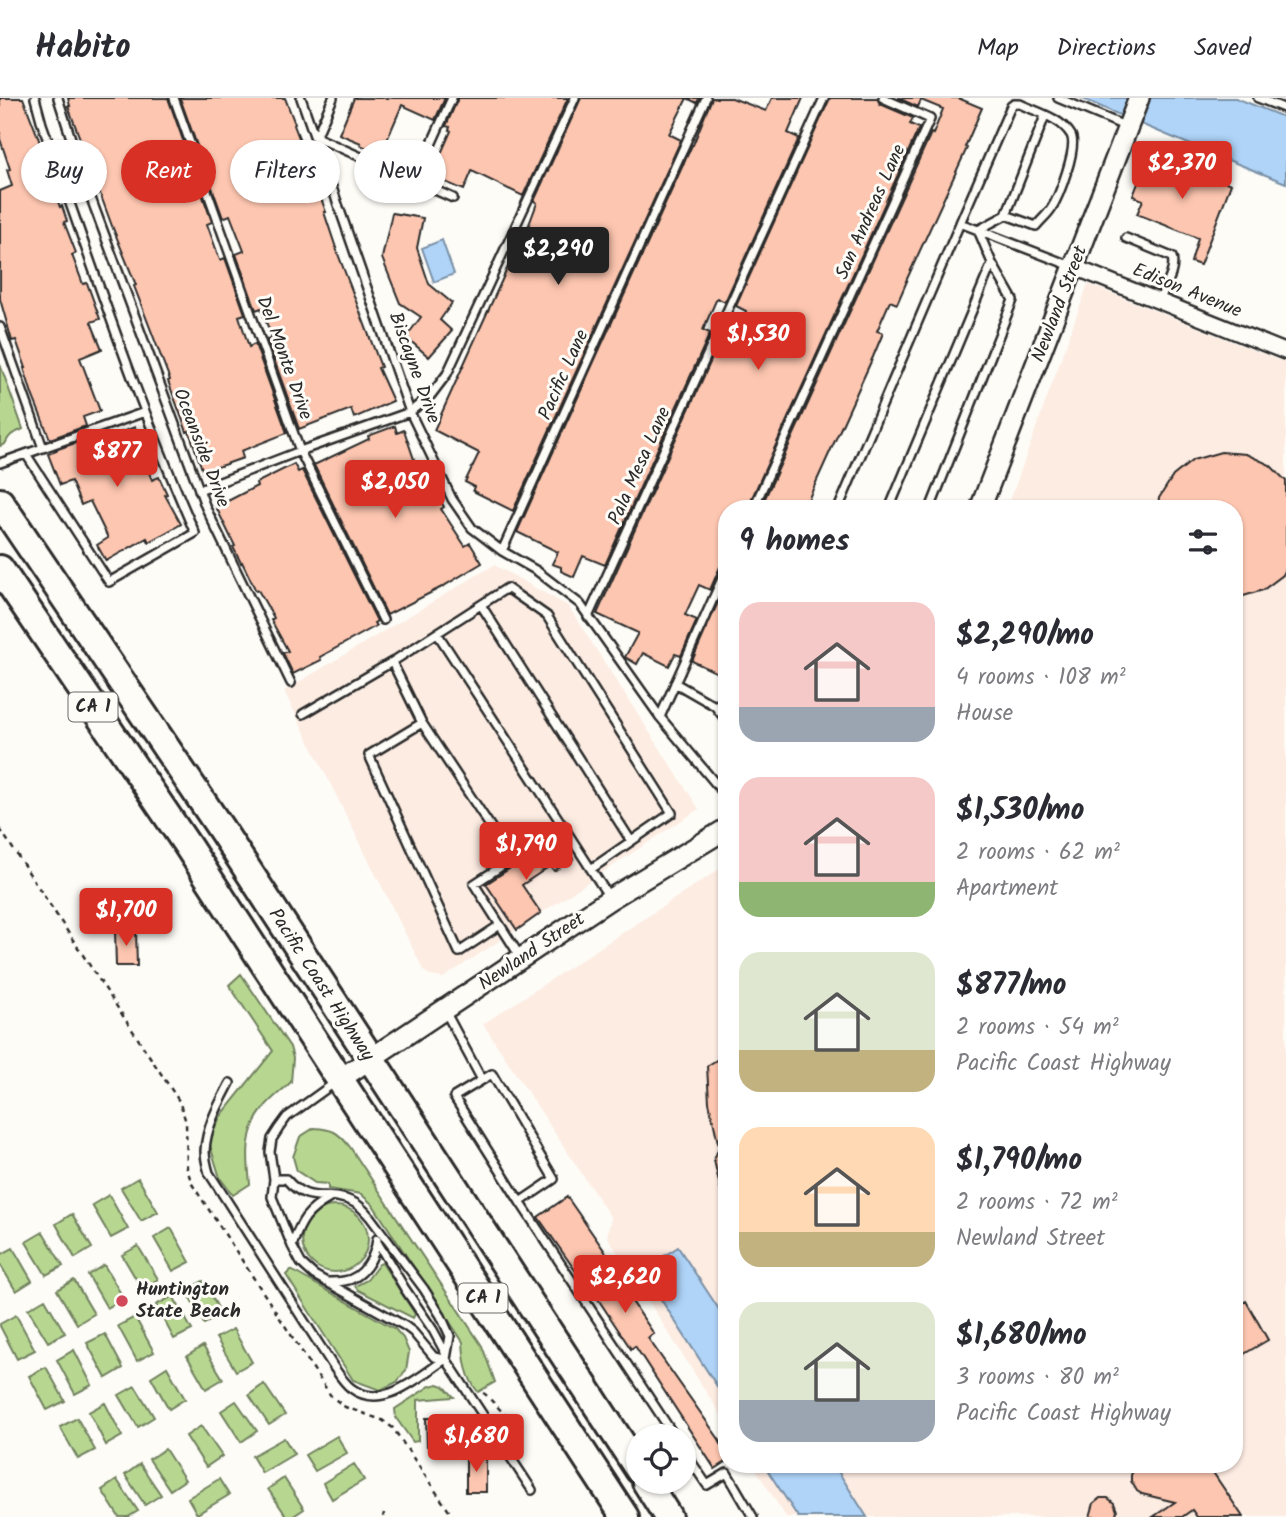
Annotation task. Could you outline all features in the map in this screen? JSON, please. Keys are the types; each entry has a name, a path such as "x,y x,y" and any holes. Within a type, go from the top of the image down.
{"highway":[{"name":"Pacific Coast Highway","path":"0,502 221,829 626,1450"},
{"name":"Pacific Coast Highway","path":"0,569 170,820 625,1517"},
{"path":"654,1494 668,1517"}],"street":[{"name":"Newland Street","path":"983,500 1139,98"},
{"name":"Edison Avenue","path":"1074,267 1286,352"},
{"name":"Newland Street","path":"340,1079 610,899 718,834"}],"lane":[{"path":"26,454 109,582 195,533 145,412 35,98"},
{"name":"Oceanside Drive","path":"58,98 85,182 206,508 290,683"},
{"name":"Del Monte Drive","path":"174,98 300,451 383,620"},
{"name":"Biscayne Drive","path":"301,98 411,412 452,499 472,528 502,551 537,571 580,604 660,717 718,786"},
{"path":"333,98 316,137 354,154"},
{"path":"433,140 452,98"},
{"path":"199,489 411,412 431,395 447,374 575,98"},
{"name":"Pacific Lane","path":"502,551 706,98"},
{"name":"Pala Mesa Lane","path":"588,617 824,98"},
{"name":"San Andreas Lane","path":"758,500 930,119 883,98"},
{"path":"1058,98 1129,124"},
{"path":"1258,98 1286,109"},
{"path":"842,500 1011,106 1020,104 1056,120 1071,134 1074,142 1071,160 1053,207 1036,226 1006,215"},
{"path":"978,230 1006,215 1045,116"},
{"path":"446,195 453,198"},
{"path":"960,223 1074,267"},
{"path":"934,500 1013,300 992,263 978,230"},
{"path":"1126,238 1172,257 1173,269 1159,301"},
{"path":"893,500 992,263"},
{"path":"0,327 43,448"},
{"path":"0,463 145,412"},
{"path":"660,717 718,587"},
{"path":"303,713 392,662 507,588 547,616 672,813 591,869"},
{"path":"481,605 631,841"},
{"path":"437,633 610,899"},
{"path":"392,662 422,723 512,859"},
{"path":"675,683 718,710"},
{"path":"422,723 369,755 459,952 500,925"},
{"path":"521,959 474,884 562,826"},
{"path":"444,1010 482,1080"},
{"path":"520,1202 554,1179 492,1074 454,1097 520,1202 666,1424"},
{"path":"340,1079 287,1117 272,1139 270,1152 275,1179 272,1197 301,1263 314,1275 405,1326 434,1357 446,1357"},
{"path":"230,1083 207,1134 205,1153 209,1173 349,1387 376,1397 392,1394 446,1357 450,1336 441,1316 363,1208 343,1198 314,1197 294,1188 286,1179 275,1179"},
{"path":"292,1246 306,1215 331,1198"},
{"path":"326,1282 347,1281 369,1264 375,1253 377,1226"},
{"path":"377,1242 433,1330 472,1400 531,1490"},
{"path":"696,1469 707,1485 727,1473 753,1517"}],"path":[{"path":"472,1400 485,1394 517,1427 526,1421"}],"shaded area":[{"path":"1088,284 1286,363 1286,1517 786,1517 758,1473 1243,1473 1243,500 1010,500"},
{"path":"494,565 568,606 699,809 443,978 431,976 424,971 284,691"},
{"path":"718,870 718,1410 607,1236 611,1218 483,1024"}],"green space":[{"path":"0,364 23,429 12,434 5,444 0,446"},
{"path":"241,974 290,1047 293,1058 291,1082 266,1105 253,1126 248,1154 250,1184 233,1195 220,1178 209,1142 220,1117 273,1051 229,985"},
{"path":"314,1128 335,1132 350,1147 482,1346 495,1382 478,1392 466,1368 463,1342 373,1205 361,1194 328,1189 328,1184 315,1183 297,1171 293,1157 300,1137"},
{"path":"138,1178 158,1212 141,1221 121,1188"},
{"path":"109,1195 128,1229 111,1238 92,1205"},
{"path":"328,1206 342,1206 354,1211 363,1220 368,1239 366,1252 359,1263 342,1272 328,1272 316,1267 307,1258 302,1246 302,1232 307,1220 316,1211"},
{"path":"72,1214 92,1248 75,1258 56,1224"},
{"path":"171,1228 190,1262 173,1271 154,1238"},
{"path":"43,1232 63,1266 46,1275 26,1242"},
{"path":"138,1246 158,1279 142,1289 122,1255"},
{"path":"13,1248 32,1281 16,1291 0,1264 0,1255"},
{"path":"382,1263 415,1314 413,1318 355,1286 367,1280"},
{"path":"104,1265 124,1299 107,1308 88,1275"},
{"path":"291,1270 395,1329 403,1338 409,1352 406,1370 397,1382 380,1390 353,1380 286,1275"},
{"path":"74,1280 94,1314 77,1324 57,1290"},
{"path":"203,1281 222,1315 204,1324 186,1290"},
{"path":"173,1296 192,1330 174,1339 156,1305"},
{"path":"45,1299 65,1333 48,1342 28,1309"},
{"path":"16,1315 35,1350 17,1359 0,1326"},
{"path":"135,1317 154,1352 137,1361 118,1326"},
{"path":"233,1329 252,1362 236,1371 216,1338"},
{"path":"105,1334 123,1368 106,1378 87,1343"},
{"path":"203,1346 223,1379 206,1389 187,1356"},
{"path":"74,1350 92,1385 75,1394 57,1360"},
{"path":"46,1367 65,1401 47,1410 29,1376"},
{"path":"167,1367 185,1399 169,1409 151,1377"},
{"path":"264,1384 285,1415 269,1425 249,1395"},
{"path":"135,1386 154,1417 138,1427 119,1395"},
{"path":"430,1386 444,1386 454,1397 418,1400 418,1441 413,1442 396,1418 395,1409"},
{"path":"236,1401 257,1431 241,1442 221,1411"},
{"path":"105,1403 122,1436 106,1445 89,1412"},
{"path":"77,1418 95,1450 78,1459 60,1427"},
{"path":"201,1426 222,1456 206,1467 186,1436"},
{"path":"337,1436 347,1453 315,1471 305,1455"},
{"path":"284,1438 294,1454 262,1473 252,1456"},
{"path":"165,1449 185,1480 170,1490 149,1459"},
{"path":"140,1464 161,1495 145,1505 125,1475"},
{"path":"354,1464 364,1480 332,1499 323,1483"},
{"path":"284,1478 304,1509 292,1517 287,1517 268,1489"},
{"path":"219,1479 229,1495 197,1514 188,1498"},
{"path":"117,1480 138,1511 128,1517 119,1517 102,1490"}],"water":[{"path":"1081,98 1236,98 1286,118 1286,183 1183,142"},
{"path":"442,240 454,274 434,282 422,248"},
{"path":"678,1247 718,1308 718,1388 642,1270"},
{"path":"769,1473 839,1473 867,1517 798,1517"}],"building":[{"path":"0,98 23,98 39,140 21,140 21,203 59,203 62,206 67,221 64,222 76,253 72,255 83,284 87,283 100,319 91,322 102,349 80,358 100,411 83,417 86,426 50,439 32,394 16,340 12,341 0,299 0,191 12,186 7,170 10,169 0,139"},
{"path":"68,98 168,98 183,140 121,140 121,203 205,203 212,222 207,224 220,260 225,258 245,314 239,316 249,347 255,344 287,433 241,451 243,458 203,472 104,203 107,203 107,140 80,140"},
{"path":"180,98 285,98 300,140 230,140 230,203 323,203 338,254 381,367 378,368 393,401 354,418 351,409 299,429 267,340 272,338 261,308 256,310 236,254 244,251 230,215 223,218 216,198 216,140 195,140"},
{"path":"354,98 445,98 435,120 402,105 387,140 354,140 339,134"},
{"path":"458,98 568,98 523,196 472,171 464,190 446,182 446,142 451,131 450,127 446,126"},
{"path":"581,98 687,98 669,134 681,140 513,511 473,491 475,487 465,482 479,453 434,430 506,271 519,245 521,246 537,203 534,201"},
{"path":"712,98 732,98 766,111 772,98 803,98 788,133 799,138 725,302 717,298 703,330 710,333 605,565 583,556 574,577 552,564 558,552 517,532"},
{"path":"830,98 877,98 880,104 913,118 910,124 919,128 751,500 718,500 718,572 710,590 699,585 685,615 697,620 681,656 675,654 669,666 643,653 637,664 625,657 638,633 597,614 721,338 732,344 746,311 736,306"},
{"path":"898,98 958,98 982,108 965,147 967,148 897,304 890,301 877,331 883,333 808,500 764,500 943,109 921,100 918,107"},
{"path":"1148,158 1193,175 1195,170 1231,184 1200,265 1191,262 1198,238 1137,214 1143,200 1133,196"},
{"path":"392,213 423,218 417,248 429,284 452,303 440,320 452,331 429,357 406,337 421,317 400,303 382,258"},
{"path":"395,426 397,433 404,430 416,465 418,462 430,485 432,484 444,507 441,509 465,546 470,543 482,563 387,615 314,465 369,439 368,436"},
{"path":"135,427 152,480 159,477 167,494 165,495 181,524 149,542 147,538 106,561 97,545 108,538 90,501 81,505 71,481 60,485 48,454 90,438 92,443"},
{"path":"1221,452 1246,454 1270,465 1286,481 1286,569 1283,575 1263,590 1243,596 1243,500 1159,500 1173,476 1193,460"},
{"path":"294,464 298,472 302,470 377,621 374,623 376,626 293,674 283,653 288,651 271,620 274,618 241,563 216,507"},
{"path":"718,602 718,673 692,661"},
{"path":"558,837 573,859 554,871 550,866 522,885 541,913 517,930 486,884"},
{"path":"115,930 136,930 137,966 116,966"},
{"path":"718,1059 718,1142 709,1102 707,1066"},
{"path":"718,1150 718,1178 714,1160"},
{"path":"567,1197 615,1266 610,1269 654,1334 648,1338 718,1438 718,1467 715,1469 696,1440 696,1424 686,1424 635,1346 631,1349 588,1284 586,1286 538,1217"},
{"path":"1246,1301 1268,1340 1244,1354 1243,1353 1243,1303"},
{"path":"426,1418 466,1418 466,1445 427,1446"},
{"path":"466,1455 486,1455 486,1492 466,1492"},
{"path":"1213,1473 1243,1517 1197,1517 1192,1510 1182,1517 1153,1517 1175,1502 1137,1491 1131,1481 1131,1475"},
{"path":"1100,1498 1108,1498 1114,1503 1117,1511 1115,1517 1090,1517 1094,1503"}],"place":[{"name":"Huntington State Beach","path":"122,1301"}]}
